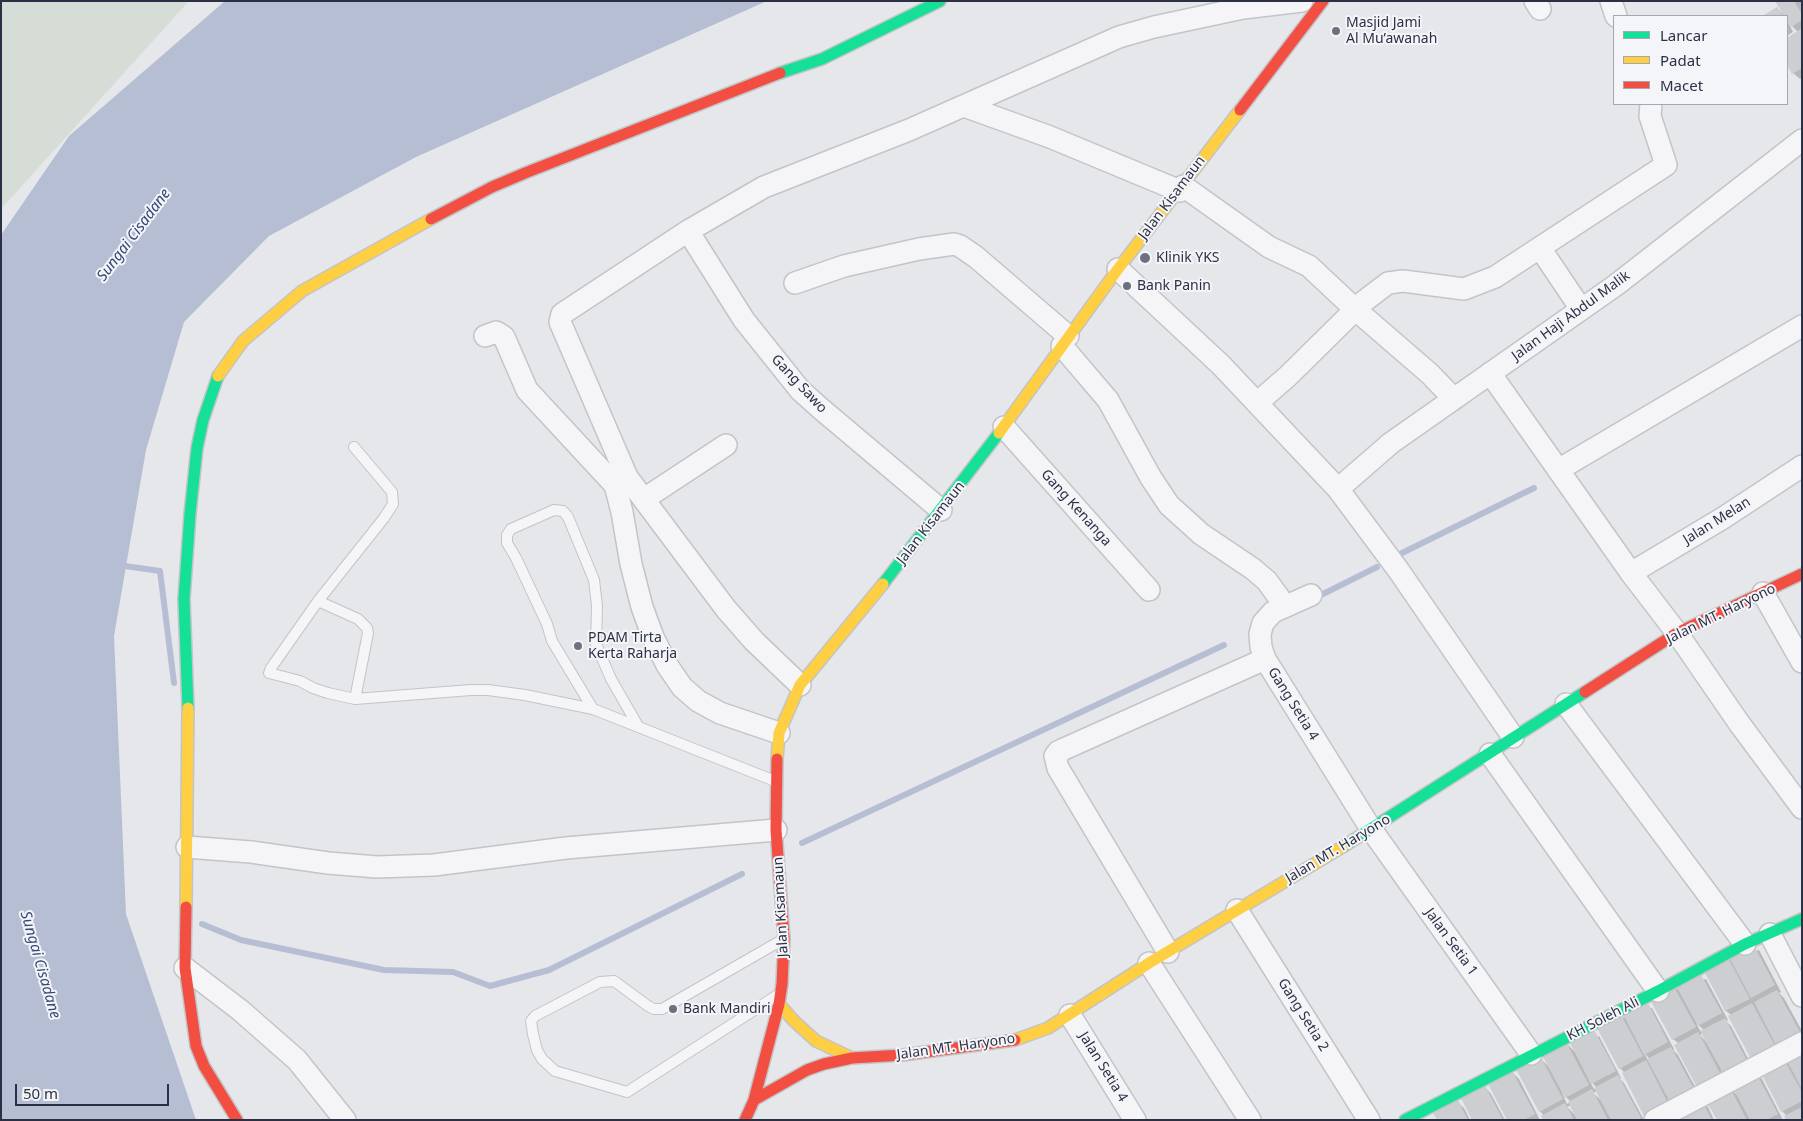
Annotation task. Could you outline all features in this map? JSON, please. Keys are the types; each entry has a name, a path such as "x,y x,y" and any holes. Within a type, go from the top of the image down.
{"street":[{"path":"237,1120 204,1066 196,1046 185,968 188,697 184,598 194,466 203,420 217,377 223,367 244,341 264,321 302,291 390,241 492,187 822,59 940,1"},
{"path":"779,733 720,714 690,695 675,678 653,637 642,607 631,564 622,512 621,481 560,322 560,317 567,309 688,231 764,187 909,130 1119,37 1137,31 1242,8 1302,1"},
{"name":"Jalan Kisamaun","path":"745,1120 754,1100 780,998 784,971 784,939 776,830 776,781 779,733 800,685 865,607 941,510 1004,427 1118,269 1323,1"},
{"path":"1610,1 1616,15"},
{"path":"1257,403 1288,376 1362,302 1388,283 1403,281 1464,289 1495,277 1666,165 1650,116 1651,105"},
{"path":"964,106 1181,188 1269,247 1309,266 1356,310 1430,374 1454,399"},
{"name":"Jalan Haji Abdul Malik","path":"1338,489 1391,443 1674,241 1802,140"},
{"name":"Gang Sawo","path":"688,231 744,320 800,390 941,510"},
{"path":"795,283 844,266 919,249 954,244 960,246 976,257 1065,341 1108,400 1150,478 1169,505 1200,534 1253,569 1267,581 1285,606"},
{"path":"1540,248 1581,309"},
{"path":"1118,269 1221,365 1338,489 1399,571 1513,737"},
{"path":"1558,470 1802,326"},
{"path":"485,336 496,332 504,337 527,390 621,481 644,498 732,616 761,648 800,685"},
{"path":"1490,373 1631,573 1677,633 1738,723 1802,808"},
{"name":"Gang Kenanga","path":"1004,427 1149,590"},
{"path":"644,498 726,445"},
{"name":"Jalan Melan","path":"1631,573 1723,518 1802,466"},
{"name":"Jalan MT. Haryono","path":"754,1100 807,1070 824,1064 852,1058 903,1055 1021,1039 1048,1028 1149,963 1371,829 1677,633 1802,574"},
{"path":"1763,593 1802,662"},
{"name":"Gang Setia 4","path":"1311,595 1273,612 1263,623 1260,634 1261,646 1265,659 1371,829"},
{"path":"1168,952 1058,768 1055,756 1064,749 1265,659"},
{"path":"1566,704 1745,944"},
{"path":"1490,754 1658,991"},
{"name":"Jalan Setia 1","path":"1371,829 1531,1054"},
{"path":"187,847 251,852 328,863 377,867 424,866 566,848 776,830"},
{"name":"Gang Setia 2","path":"1237,910 1369,1120"},
{"name":"KH Soleh Ali","path":"1405,1120 1531,1054 1658,991 1745,944 1802,920"},
{"path":"1770,934 1802,996"},
{"path":"1149,963 1250,1120"},
{"path":"185,968 240,1010 297,1060 345,1120"},
{"name":"Jalan MT. Haryono","path":"780,998 804,1032 816,1041 852,1058"},
{"name":"Jalan Setia 4","path":"1070,1015 1135,1120"},
{"path":"1654,1120 1802,1043"}],"lane":[{"path":"354,448 392,492 393,504 318,601 269,673 300,681 328,693 355,699 488,690 525,695 594,709 776,781"},
{"path":"594,709 552,641 547,624 507,543 507,535 511,529 554,510 563,511 568,517 594,580 597,606 596,644 611,679 638,726"},
{"path":"318,601 358,619 367,628 368,633 355,699"},
{"path":"780,998 627,1092 555,1071 542,1059 532,1034 531,1021 535,1016 600,982 614,982 648,1006 654,1009 662,1008 784,939"}],"shaded area":[{"path":"1,1 189,1 1,209"}],"water":[{"name":"Sungai Cisadane","path":"225,1 767,1 416,157 269,236 184,322 146,450 114,636 126,914 196,1120 1,1120 1,235 69,136"}],"building":[{"path":"1775,1 1794,1 1802,14 1802,20 1791,27 1788,22 1788,15 1783,15"},
{"path":"1777,7 1782,15 1764,15"},
{"path":"1802,28 1802,68 1792,74 1788,67 1788,37"},
{"path":"1752,942 1775,985 1751,998 1728,955"},
{"path":"1727,956 1750,999 1725,1011 1703,969"},
{"path":"1699,971 1722,1013 1698,1026 1675,984"},
{"path":"1673,985 1696,1027 1672,1040 1649,998"},
{"path":"1777,990 1800,1032 1776,1045 1754,1002"},
{"path":"1646,999 1668,1042 1644,1055 1622,1012"},
{"path":"1752,1003 1775,1046 1751,1059 1728,1016"},
{"path":"1620,1013 1643,1056 1619,1069 1596,1026"},
{"path":"1725,1018 1747,1061 1723,1073 1700,1031"},
{"path":"1593,1028 1616,1071 1591,1084 1569,1041"},
{"path":"1698,1032 1721,1075 1697,1087 1674,1045"},
{"path":"1566,1042 1589,1085 1565,1098 1542,1055"},
{"path":"1802,1046 1802,1089 1784,1055"},
{"path":"1671,1047 1694,1089 1670,1102 1647,1059"},
{"path":"1540,1056 1563,1099 1539,1112 1516,1069"},
{"path":"1782,1056 1802,1092 1802,1101 1781,1112 1759,1069"},
{"path":"1646,1060 1668,1103 1644,1116 1622,1073"},
{"path":"1512,1071 1535,1114 1524,1120 1507,1120 1488,1084"},
{"path":"1755,1071 1778,1114 1766,1120 1750,1120 1731,1084"},
{"path":"1618,1075 1641,1118 1637,1120 1611,1120 1594,1088"},
{"path":"1728,1084 1747,1120 1717,1120 1704,1097"},
{"path":"1485,1086 1503,1120 1472,1120 1461,1098"},
{"path":"1592,1089 1608,1120 1577,1120 1568,1102"},
{"path":"1701,1099 1712,1120 1681,1120 1677,1112"},
{"path":"1458,1100 1468,1120 1437,1120 1433,1113"},
{"path":"1565,1103 1574,1120 1543,1120 1541,1116"},
{"path":"1802,1107 1802,1120 1786,1120 1784,1116"}],"waterway":[{"path":"1402,553 1534,488"},
{"path":"118,565 160,571 174,683"},
{"path":"1315,598 1377,567"},
{"path":"802,843 1224,645"},
{"path":"202,924 241,940 384,970 453,972 490,986 549,970 742,874"}],"traffic: fast":[{"path":"780,73 822,59 940,1"},
{"path":"188,708 184,599 190,514 197,448 203,420 218,376"},
{"path":"883,584 999,433"},
{"path":"1344,846 1585,692"},
{"path":"1405,1120 1658,991 1745,944 1802,919"}],"traffic: slow":[{"path":"999,433 1118,269 1240,110"},
{"path":"218,376 243,341 302,291 431,219"},
{"path":"777,759 779,733 800,685 883,584"},
{"path":"186,907 188,708"},
{"path":"1015,1040 1048,1028 1149,963 1344,846"},
{"path":"779,1004 816,1041 852,1058"}],"traffic: jam":[{"path":"1240,110 1323,1"},
{"path":"431,219 492,187 525,173 780,73"},
{"path":"1585,692 1677,633 1802,574"},
{"path":"745,1120 754,1100 779,1004 782,984 784,939 776,830 777,759"},
{"path":"186,907 185,968 196,1046 204,1066 237,1120"},
{"path":"754,1100 807,1070 824,1064 852,1058 903,1055 1015,1040"}],"place":[{"name":"Masjid Jami Al Mu’awanah","path":"1336,31"},
{"name":"Klinik YKS","path":"1145,258"},
{"name":"Bank Panin","path":"1127,286"},
{"name":"PDAM Tirta Kerta Raharja","path":"578,646"},
{"name":"Bank Mandiri","path":"673,1009"}]}
